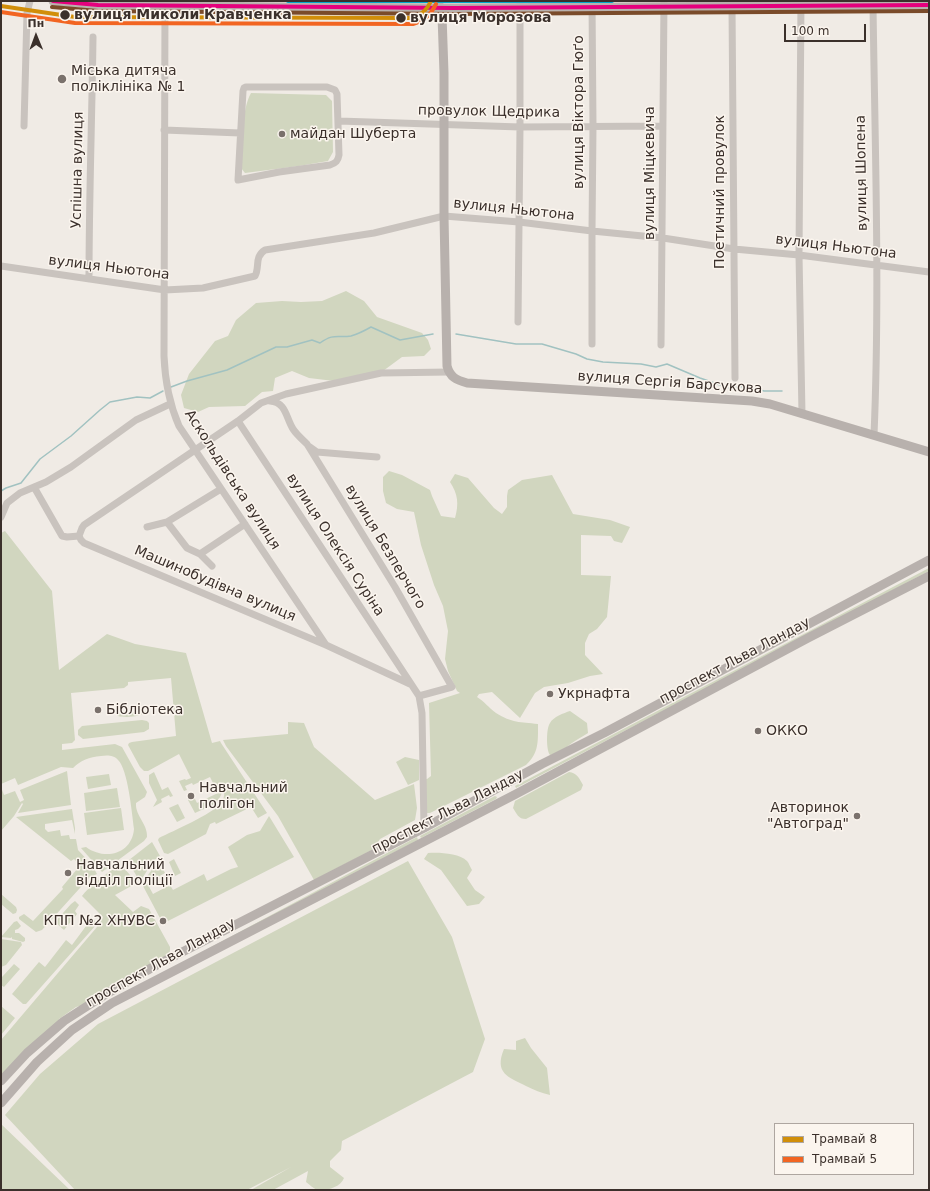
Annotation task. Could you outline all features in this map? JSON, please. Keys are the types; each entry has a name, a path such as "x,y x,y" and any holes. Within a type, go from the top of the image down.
{"main road":[{"path":"53,1 98,5 664,4 732,6 801,3 929,5"},
{"path":"440,4 443,22 444,216 447,366 450,375"},
{"name":"вулиця Сергія Барсукова","path":"450,375 467,383 752,401 770,404 929,452"},
{"name":"проспект Льва Ландау","path":"1,1081 27,1053 64,1021 106,994 176,955 424,828 929,560"},
{"name":"проспект Льва Ландау","path":"1,1102 37,1062 72,1030 112,1003 516,794 808,638 929,576"},
{"path":"509,782 516,794"}],"street":[{"path":"24,126 27,13 30,1"},
{"path":"801,3 799,255 802,414"},
{"name":"Аскольдівська вулиця","path":"165,4 164,356 165,379 170,404 179,426 326,645"},
{"path":"518,322 520,222 520,4"},
{"name":"вулиця Віктора Гюґо","path":"592,4 592,344"},
{"name":"вулиця Міцкевича","path":"662,345 662,126 664,4"},
{"name":"вулиця Шопена","path":"873,5 877,265 876,391 874,435"},
{"name":"Поетичний провулок","path":"732,6 735,378"},
{"name":"Успішна вулиця","path":"89,279 93,37"},
{"path":"246,87 331,88 337,94 339,155 335,163 238,180 240,133 242,91 246,87"},
{"name":"провулок Щедрика","path":"339,121 520,127 662,126"},
{"path":"164,130 240,133"},
{"name":"вулиця Ньютона","path":"1,266 165,290 203,288 255,276 257,273 258,257 260,253 265,250 374,233 444,216 520,222 663,238 929,272"},
{"path":"34,487 62,536 80,536 84,525 194,449 238,421 261,403 286,394 381,373 450,375"},
{"name":"вулиця Безперчого","path":"270,401 276,401 284,408 293,429 307,444 395,587 452,687 419,696"},
{"path":"1,517 7,503 20,494 46,482 71,467 136,420 170,404"},
{"name":"вулиця Олексія Суріна","path":"238,421 419,696"},
{"path":"307,444 317,452 377,457"},
{"path":"147,527 167,522 221,489"},
{"path":"167,522 187,548 200,554 212,566"},
{"path":"200,554 245,524"},
{"name":"Машинобудівна вулиця","path":"80,536 84,543 326,645 411,684"},
{"path":"419,696 422,711 424,828"}],"green space":[{"path":"251,93 326,95 332,101 333,152 328,161 245,173 241,168 243,129 245,109"},
{"path":"346,291 364,301 377,317 422,333 428,340 431,349 424,356 402,357 383,371 334,381 309,378 292,371 275,378 273,391 262,392 245,406 209,407 198,412 184,408 181,395 189,374 215,341 228,336 236,320 256,303 282,301 322,301"},
{"path":"389,471 402,475 430,490 441,516 455,518 457,499 450,482 455,474 468,478 494,508 502,514 507,507 508,490 522,480 552,475 573,514 610,520 630,527 622,543 614,541 611,536 581,535 581,575 611,576 607,617 597,629 589,634 585,643 585,655 603,674 590,676 568,683 544,687 535,693 520,718 492,692 479,694 477,697 493,711 507,719 516,722 538,724 538,742 536,752 526,765 430,813 427,813 424,810 423,779 427,779 431,776 429,703 460,693 457,691 448,671 445,659 448,631 443,606 434,585 421,545 414,512 397,509 386,503 383,491 383,477"},
{"path":"5,531 52,591 59,670 107,634 135,644 186,653 212,743 220,741 267,813 258,818 251,807 216,824 215,822 210,824 206,834 168,854 164,853 158,840 159,838 209,813 220,804 224,795 224,792 222,792 215,803 195,813 188,800 194,797 197,803 218,793 210,777 193,785 192,783 185,786 187,790 184,791 179,781 191,778 179,754 148,771 144,771 140,767 128,745 132,742 176,736 171,678 128,682 128,685 124,688 71,693 75,740 72,743 62,744 62,750 115,744 122,747 147,792 145,797 136,803 136,808 146,828 147,837 144,841 102,872 81,848 86,847 101,854 116,853 128,844 132,838 134,829 127,782 121,765 116,758 112,756 93,757 82,761 73,768 61,767 18,785 15,778 1,784 1,533"},
{"path":"929,568 929,571 516,788 515,786"},
{"path":"147,711 141,715 129,717 118,716 115,713"},
{"path":"570,711 587,723 588,733 560,752 550,755 547,744 547,734 551,721 556,717"},
{"path":"142,720 149,723 149,729 144,732 83,739 78,735 78,730 82,726"},
{"path":"288,722 304,723 314,747 375,800 414,784 417,808 415,820 380,839 374,849 314,880 278,816 223,740 288,734"},
{"path":"405,757 419,760 419,780 408,785 396,762"},
{"path":"67,771 71,805 18,813 23,804 22,803 14,816 1,831 1,787 4,795 15,791 20,802 24,800 20,790"},
{"path":"154,772 162,790 168,787 173,796 170,797 169,795 161,799 162,802 153,807 157,800 149,783 149,775"},
{"path":"569,772 574,773 579,778 583,785 581,790 526,819 518,816 513,808 515,801"},
{"path":"109,774 111,785 88,789 86,777"},
{"path":"117,788 120,807 86,811 84,793"},
{"path":"495,796 497,797 496,799 421,838 420,836"},
{"path":"178,804 185,818 177,822 169,808"},
{"path":"121,808 124,830 87,835 84,813"},
{"path":"72,809 75,834 72,820 45,824 45,829 48,832 60,830 61,836 69,835 70,839 76,839 78,850 92,865 97,874 89,878 42,930 36,932 19,919 19,917 24,914 33,921 63,889 62,887 78,868 77,866 79,864 74,859 71,861 16,817"},
{"path":"269,816 294,857 166,922 165,918 161,920 143,886 147,876 154,868 161,865 165,873 147,883 153,894 170,885 173,890 204,874 207,881 238,867 228,847 247,835 260,831"},
{"path":"417,837 418,840 187,960"},
{"path":"152,842 160,856 153,861 140,882 129,863 129,860"},
{"path":"428,853 443,853 459,856 467,861 472,870 467,878 475,890 485,897 479,904 467,906 441,870 424,859"},
{"path":"174,859 181,873 175,876 169,862"},
{"path":"408,861 452,937 485,1039 473,1072 342,1141 341,1150 330,1161 330,1167 344,1178 337,1186 325,1190 317,1190 306,1182 308,1171 273,1190 251,1190 291,1167 247,1190 75,1190 5,1115 40,1074 98,1024"},
{"path":"118,867 124,869 130,875 135,884 115,895 133,912 141,906 149,909 170,947 169,955 84,1005 76,1007 59,1019 58,1024 1,1079 1,1040 97,927 96,925 26,1004 23,1004 12,994 39,962 45,967 66,940 72,945 92,918 97,923 103,917 82,896 99,880"},
{"path":"1,894 16,907 16,913 13,914 1,904"},
{"path":"75,901 79,905 75,911 77,914 64,930 55,922"},
{"path":"17,921 21,926 15,930 15,933 19,933 25,938 25,941 23,942 12,939 12,937 1,937 14,922"},
{"path":"1,939 21,942 22,945 6,965 1,967"},
{"path":"14,964 20,969 4,987 1,985 1,976 2,977"},
{"path":"1,1006 15,1018 1,1035"},
{"path":"525,1038 547,1068 550,1095 535,1090 508,1077 502,1069 501,1057 504,1049 516,1050 516,1041"},
{"path":"1,1124 70,1190 1,1190"}],"waterway":[{"path":"171,387 227,370 276,347 287,347 312,340 320,343 336,336 351,336 371,327 400,340 433,334"},
{"path":"456,334 516,344 542,344 576,354 587,359 603,362 641,364 656,367 667,364 729,388 748,386 764,391 782,391"},
{"path":"1,491 21,483 40,459 71,436 110,402 137,397 150,398 163,391"}],"tram line":[{"name":"8","path":"1,6 75,17 413,18 424,12 431,1"},
{"name":"5","path":"1,12 75,23 413,24 427,17 436,4"}],"transit line":[{"path":"53,1 98,5 454,8 929,5"},
{"path":"288,1 612,1"},
{"path":"52,7 98,11 454,14 929,11"}],"place":[{"name":"вулиця Миколи Кравченка","path":"65,15"},
{"name":"вулиця Морозова","path":"401,18"},
{"name":"Міська дитяча поліклініка № 1","path":"62,79"},
{"name":"майдан Шуберта","path":"282,134"},
{"name":"Укрнафта","path":"550,694"},
{"name":"Бібліотека","path":"98,710"},
{"name":"ОККО","path":"758,731"},
{"name":"Навчальний полігон","path":"191,796"},
{"name":"Авторинок \"Автоград\"","path":"857,816"},
{"name":"Навчальний відділ поліції","path":"68,873"},
{"name":"КПП №2 ХНУВС","path":"163,921"}]}
